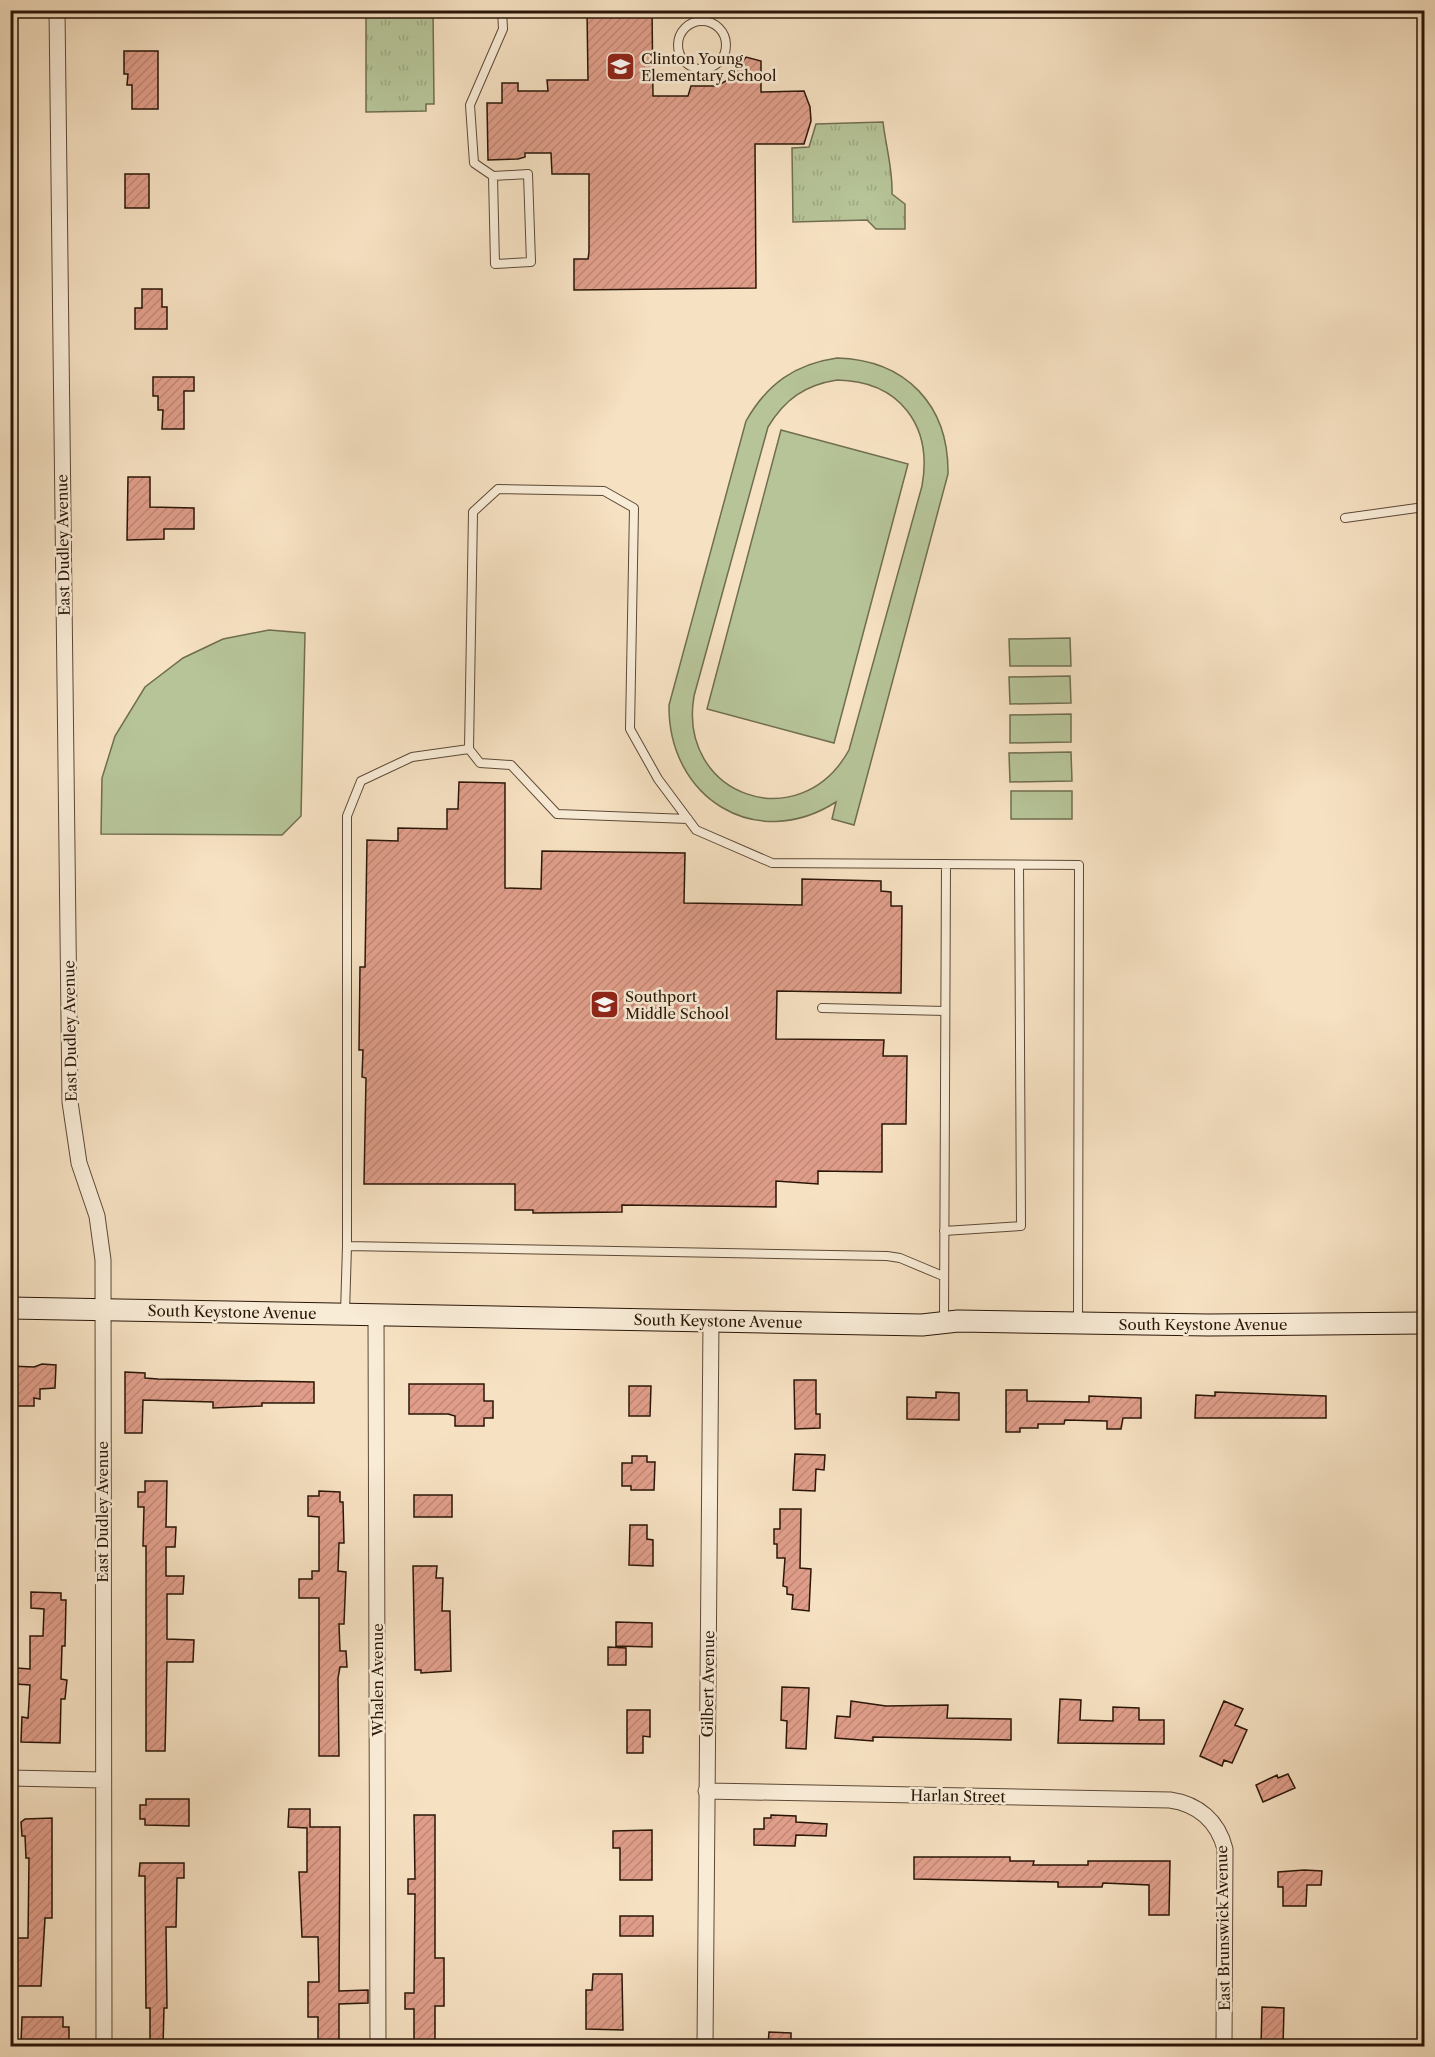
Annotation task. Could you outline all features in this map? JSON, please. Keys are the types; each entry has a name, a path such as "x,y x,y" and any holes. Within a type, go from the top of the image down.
{"main road":[{"name":"South Keystone Avenue","path":"10,1308 922,1325 944,1322 1425,1323"}],"street":[{"name":"East Dudley Avenue","path":"57,10 70,1102 79,1163 98,1216 101,1237 104,2046"},
{"name":"Whalen Avenue","path":"376,1314 378,2046"},
{"name":"Gilbert Avenue","path":"705,2046 711,1321"},
{"path":"10,1778 103,1780"},
{"name":"Harlan Street","path":"706,1791 1170,1800 1188,1804 1206,1815"},
{"name":"East Brunswick Avenue","path":"1206,1815 1218,1828 1225,1849 1224,2046"}],"lane":[{"path":"493,176 495,264 531,262 528,174 493,176 474,163 470,105 503,29 502,10"},
{"path":"700,10 701,21"},
{"path":"701,21 716,24 727,44 726,52 717,64 703,69 687,64 682,58 678,42 686,27 701,21"},
{"path":"688,819 557,814 511,765 480,763 469,749 473,512 498,489 604,491 634,508 630,729 658,779 688,819 696,830 772,863 1079,865 1078,1323"},
{"path":"1345,518 1425,507"},
{"path":"345,1314 347,816 362,781 412,757 469,749"},
{"path":"944,1322 946,864"},
{"path":"944,1230 1021,1226 1019,864"},
{"path":"822,1008 945,1011"},
{"path":"347,1246 887,1256 900,1258 943,1276"}],"green space":[{"path":"366,11 433,11 434,104 426,104 426,111 366,112"},
{"path":"883,122 892,194 905,204 905,229 876,229 867,220 793,222 792,148 809,147 816,124"},
{"path":"837,358 884,367 903,377 919,391 932,408 941,427 948,474 854,825 832,819 836,802 806,816 776,821 748,818 722,807 700,790 683,767 673,738 669,705 746,421 763,396 773,386 795,371","holes":["837,380 859,382 878,388 907,410 922,444 924,464 922,486 849,750 828,777 802,793 774,798 747,794 723,780 704,759 694,731 694,696 768,427 789,401 806,390"]},
{"path":"781,430 908,464 834,743 707,709"},
{"path":"269,630 305,633 301,816 282,835 101,834 102,778 115,736 145,687 183,658 223,639"},
{"path":"1070,638 1071,666 1010,666 1009,639"},
{"path":"1070,676 1071,703 1010,704 1009,677"},
{"path":"1071,714 1071,742 1010,743 1010,715"},
{"path":"1071,752 1072,781 1010,782 1009,753"},
{"path":"1011,791 1072,791 1072,819 1011,819"}],"building":[{"path":"587,10 652,10 653,96 688,96 691,86 717,86 733,77 746,57 761,61 761,92 804,91 810,107 811,121 804,144 755,144 756,288 574,290 574,259 588,259 589,252 589,174 552,174 551,153 525,153 525,157 518,159 488,160 487,103 502,103 502,83 518,83 518,91 548,91 547,80 588,80"},
{"path":"124,51 158,51 158,109 132,109 132,85 127,85 128,74 124,74"},
{"path":"125,174 149,174 149,208 125,208"},
{"path":"142,289 162,289 162,307 167,307 167,329 135,329 135,308 142,308"},
{"path":"153,377 194,377 194,391 184,391 184,429 162,429 163,410 158,410 158,396 153,396"},
{"path":"128,477 150,477 150,507 194,508 194,529 164,529 164,539 127,540"},
{"path":"459,782 505,783 505,888 541,889 542,851 685,853 684,903 802,905 802,879 881,881 881,891 891,892 891,906 902,906 901,993 777,991 776,1039 884,1040 883,1056 907,1056 906,1124 882,1124 882,1172 818,1171 818,1184 776,1181 776,1207 622,1205 622,1212 533,1213 533,1210 515,1210 515,1184 364,1184 366,1078 362,1077 363,1050 359,1050 360,967 365,967 367,840 398,841 398,828 447,829 447,809 458,809"},
{"path":"42,1364 56,1365 55,1388 40,1389 40,1399 34,1398 34,1406 14,1406 14,1397 10,1396 10,1366 34,1367"},
{"path":"125,1372 145,1373 145,1378 158,1379 314,1382 314,1403 262,1403 262,1406 213,1408 213,1402 143,1400 142,1433 125,1433"},
{"path":"794,1380 816,1380 816,1414 820,1414 820,1428 795,1429"},
{"path":"409,1384 484,1384 484,1401 493,1401 493,1418 484,1418 484,1426 455,1426 455,1416 448,1414 409,1414"},
{"path":"629,1386 651,1386 650,1416 629,1416"},
{"path":"1006,1390 1027,1390 1027,1401 1089,1402 1089,1396 1141,1398 1141,1418 1123,1418 1121,1429 1107,1429 1107,1421 1065,1420 1064,1424 1038,1424 1038,1428 1020,1428 1020,1432 1006,1432"},
{"path":"936,1392 959,1393 959,1420 907,1419 907,1397 936,1398"},
{"path":"1215,1392 1326,1396 1326,1418 1195,1418 1196,1395 1215,1396"},
{"path":"795,1454 825,1455 824,1470 816,1469 815,1491 793,1490"},
{"path":"632,1456 647,1456 647,1462 655,1462 654,1490 631,1490 631,1486 622,1486 622,1463 632,1463"},
{"path":"145,1481 167,1481 166,1527 176,1527 175,1547 166,1547 166,1576 184,1576 183,1594 167,1594 167,1639 194,1640 193,1662 167,1662 165,1751 146,1751 146,1546 143,1546 144,1507 138,1507 138,1492 145,1492"},
{"path":"319,1491 340,1492 340,1502 343,1502 344,1543 339,1543 338,1571 346,1572 344,1624 339,1624 340,1651 346,1651 347,1667 340,1667 338,1678 339,1756 319,1756 319,1598 299,1598 299,1579 312,1579 312,1571 319,1571 319,1517 308,1516 308,1496 319,1496"},
{"path":"414,1495 452,1495 452,1517 414,1517"},
{"path":"780,1509 801,1509 800,1568 811,1569 809,1611 792,1609 793,1595 787,1594 787,1587 783,1586 785,1558 777,1558 777,1544 774,1544 774,1529 780,1529"},
{"path":"630,1525 647,1525 647,1539 653,1540 653,1566 629,1565"},
{"path":"413,1566 437,1566 436,1578 443,1578 442,1611 450,1611 451,1671 421,1673 421,1670 415,1670"},
{"path":"31,1592 61,1593 61,1600 66,1600 65,1646 62,1646 61,1679 67,1680 65,1699 61,1699 60,1743 21,1742 22,1717 28,1718 30,1685 16,1684 17,1668 30,1669 30,1636 43,1636 44,1609 31,1608"},
{"path":"616,1622 652,1623 652,1647 616,1646"},
{"path":"608,1647 626,1648 626,1665 608,1665"},
{"path":"782,1687 809,1688 806,1749 786,1748 787,1721 781,1720"},
{"path":"1060,1699 1081,1700 1080,1720 1113,1721 1113,1707 1139,1708 1139,1720 1164,1720 1164,1744 1058,1743"},
{"path":"851,1701 886,1706 948,1705 947,1718 1011,1719 1011,1740 873,1737 873,1741 835,1738 837,1716 850,1717"},
{"path":"1224,1701 1243,1709 1235,1725 1247,1730 1232,1763 1224,1760 1222,1766 1200,1756"},
{"path":"627,1710 650,1710 650,1737 643,1736 643,1753 627,1753"},
{"path":"1288,1774 1295,1788 1263,1802 1256,1785 1277,1775 1278,1778"},
{"path":"146,1799 189,1799 189,1826 145,1825 145,1819 140,1819 140,1805 146,1805"},
{"path":"289,1809 310,1809 310,1827 340,1827 339,1991 368,1990 368,2003 339,2004 339,2046 318,2046 318,2017 308,2017 308,1982 319,1982 318,1937 302,1937 299,1872 307,1872 307,1828 288,1827"},
{"path":"414,1815 435,1815 435,1958 444,1958 444,2006 435,2006 435,2046 414,2046 414,2009 405,2009 405,1993 414,1993 415,1894 408,1894 408,1879 415,1879"},
{"path":"771,1815 796,1816 796,1822 827,1824 826,1836 796,1835 795,1846 754,1845 754,1829 764,1829 764,1818 771,1818"},
{"path":"52,1818 52,1918 45,1918 41,1986 15,1986 16,1938 28,1938 29,1858 26,1858 25,1836 22,1836 21,1822 25,1819"},
{"path":"652,1830 652,1880 620,1880 620,1848 613,1848 613,1831"},
{"path":"914,1857 1010,1857 1010,1861 1034,1861 1033,1865 1088,1865 1088,1861 1170,1861 1169,1915 1149,1915 1149,1885 1103,1883 1102,1887 1058,1887 1058,1882 914,1879"},
{"path":"140,1863 184,1863 184,1878 177,1878 176,1927 166,1927 167,2008 164,2008 163,2046 150,2046 150,2008 146,2008 145,1876 139,1876"},
{"path":"1322,1871 1321,1885 1307,1885 1306,1906 1283,1906 1283,1887 1278,1887 1278,1872"},
{"path":"620,1916 653,1916 653,1936 620,1936"},
{"path":"593,1974 622,1974 623,2030 586,2029 586,1990 592,1990"},
{"path":"1262,2007 1284,2008 1283,2046 1261,2046"},
{"path":"22,2017 63,2017 63,2027 69,2027 69,2040 63,2040 63,2044 21,2044"},
{"path":"769,2032 791,2033 791,2046 768,2046"}],"place":[{"name":"Clinton Young Elementary School","path":"620,67"},
{"name":"Southport Middle School","path":"604,1005"}]}
